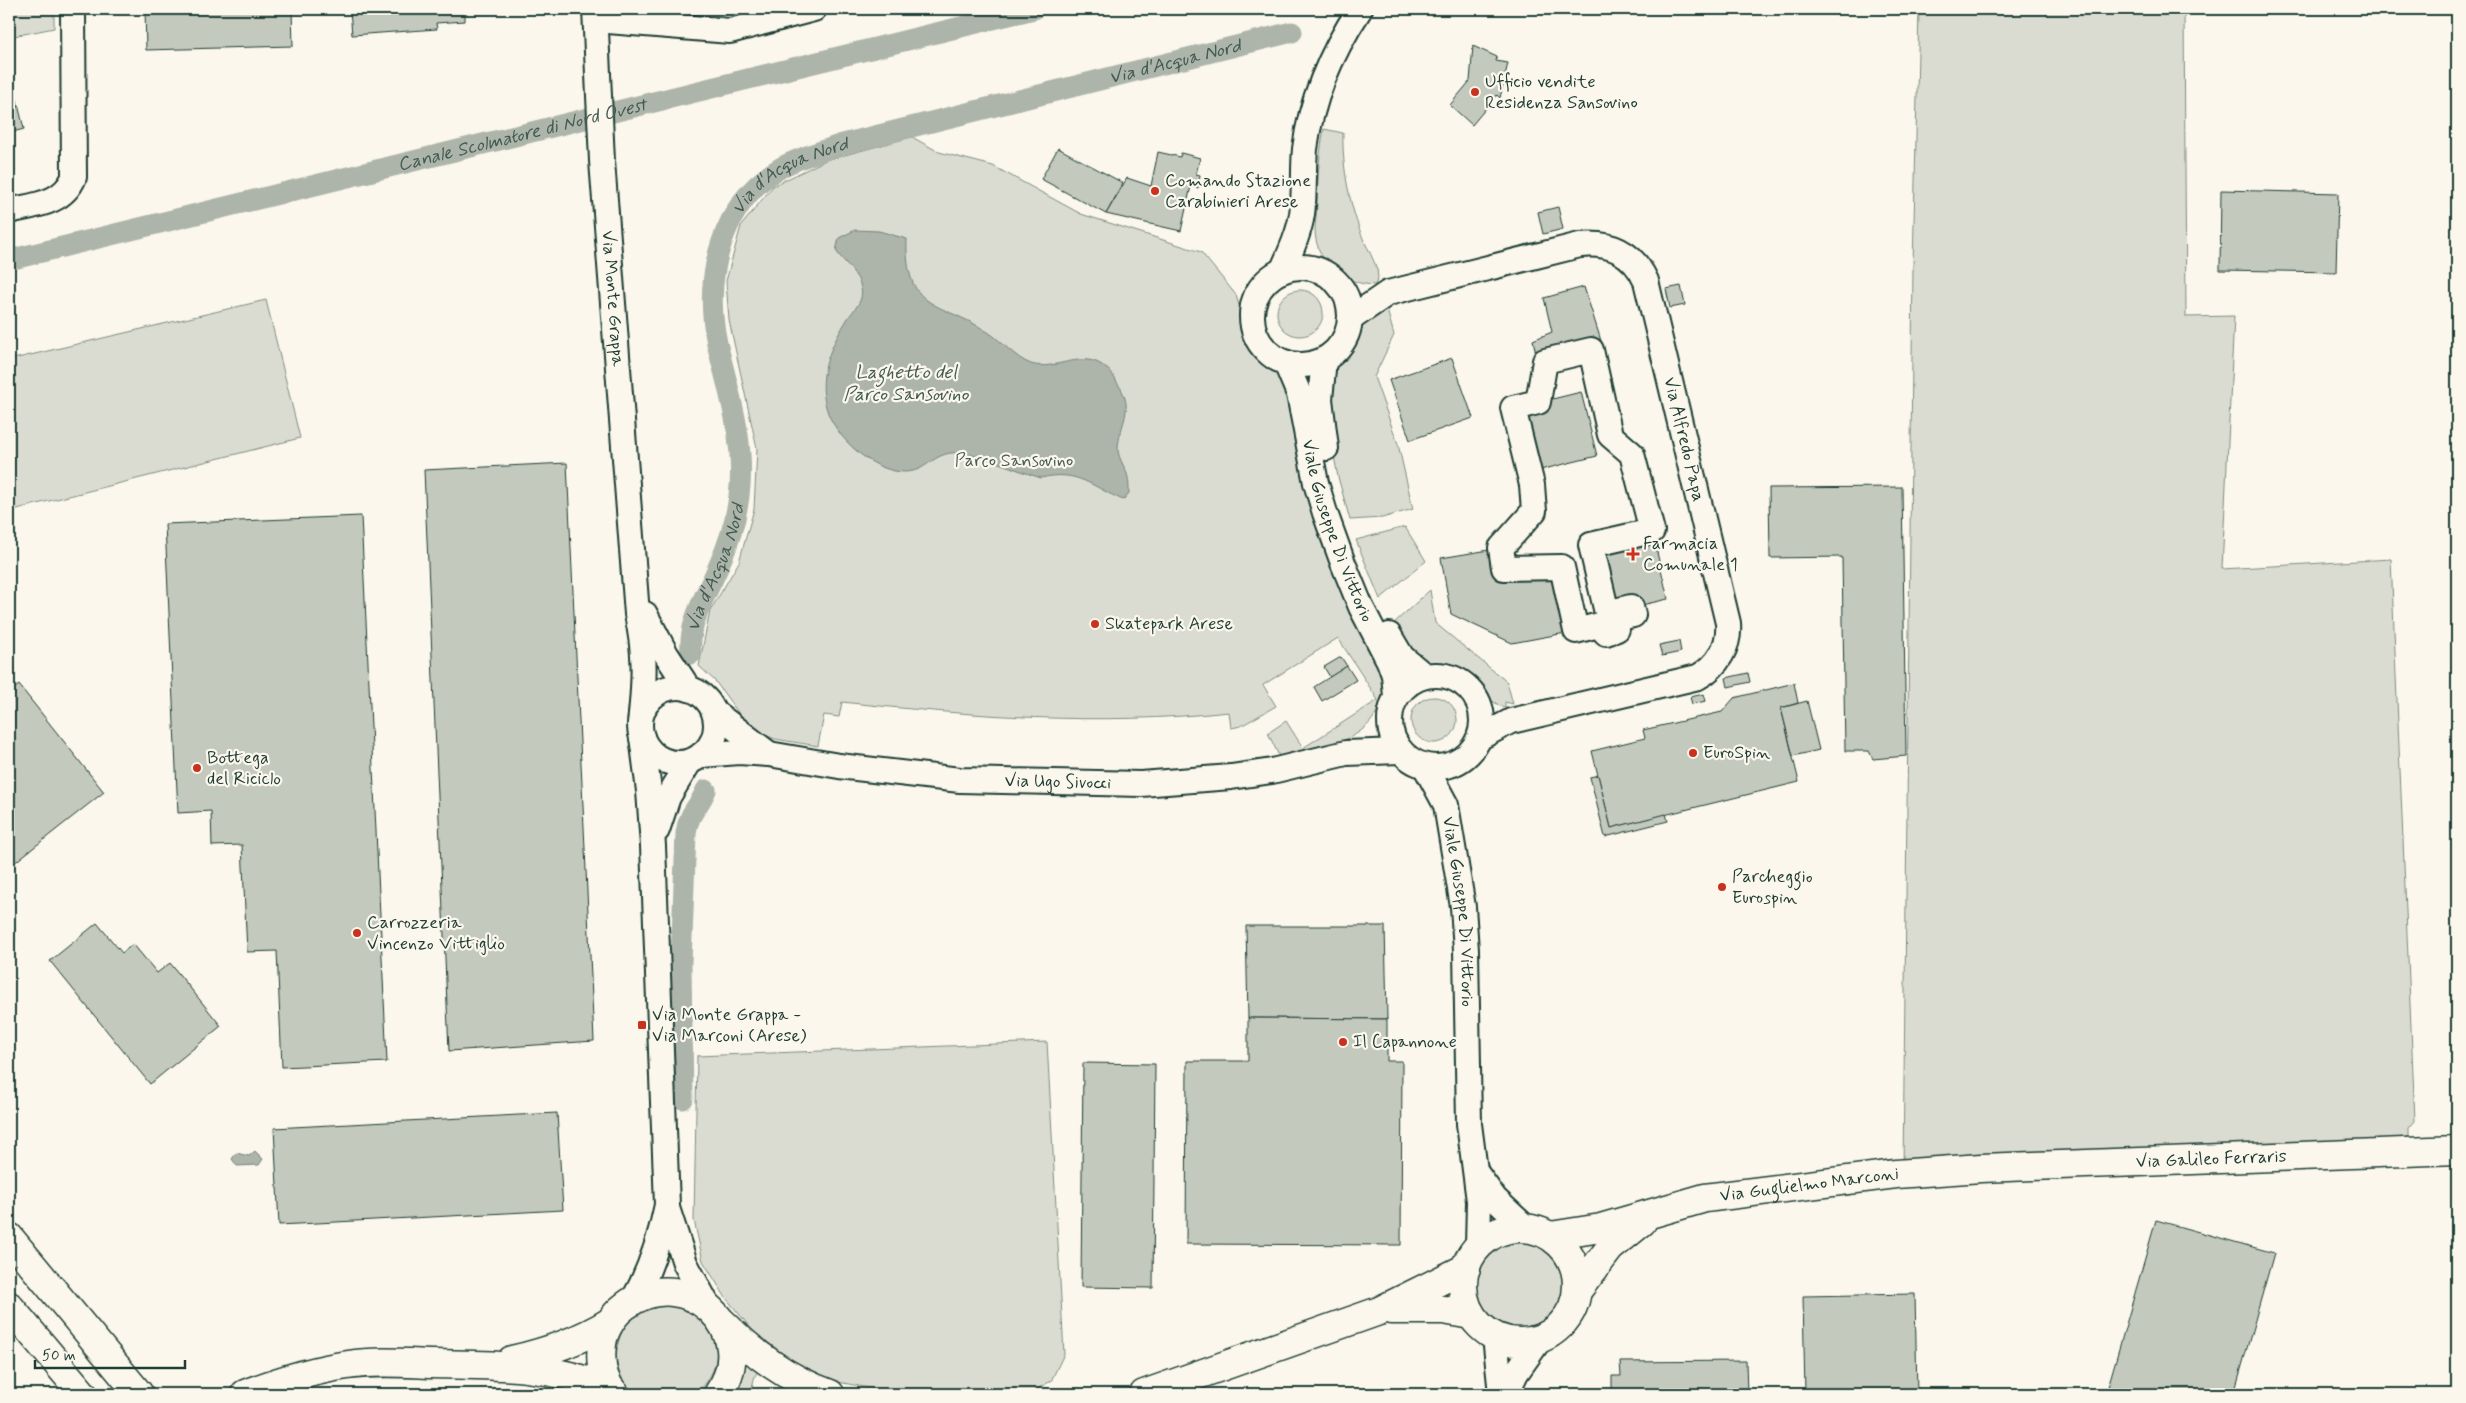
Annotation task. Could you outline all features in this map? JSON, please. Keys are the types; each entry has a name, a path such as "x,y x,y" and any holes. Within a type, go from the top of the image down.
{"main road":[{"name":"Via Galileo Ferraris","path":"1964,1169 2457,1150"},
{"name":"Via Guglielmo Marconi","path":"1538,1232 1601,1228 1705,1198 1740,1192 1860,1178 1964,1169"},
{"name":"Via Guglielmo Marconi","path":"1577,1291 1610,1248 1631,1229 1656,1212"},
{"path":"1144,1394 1380,1311 1472,1257 1492,1236 1508,1230 1538,1232 1562,1246 1571,1260 1576,1275 1577,1291 1573,1306 1565,1320 1554,1331 1540,1338 1525,1342 1510,1341 1494,1336 1471,1315 1465,1300 1463,1284 1472,1257"},
{"path":"9,1237 139,1394"},
{"path":"613,1392 604,1374 601,1357 603,1339 610,1322 620,1310 634,1299 652,1292 672,1291 691,1296 715,1314 745,1345 769,1364 803,1385 830,1394"},
{"path":"9,1306 82,1394"},
{"path":"1380,1311 1419,1309 1471,1315"},
{"path":"715,1314 729,1338 731,1354 730,1371 718,1394"},
{"path":"489,1365 559,1348 585,1337 610,1322"},
{"path":"245,1394 318,1370 350,1365 383,1363 489,1365 560,1372 613,1392"}],"street":[{"path":"9,211 59,197 68,190 74,177 73,9"},
{"path":"595,14 636,22 716,32 730,31 814,9"},
{"path":"1282,271 1293,246 1302,214 1305,147 1311,120 1324,78 1345,32 1360,9"},
{"name":"Via Monte Grappa","path":"595,14 602,161 637,614 646,673 641,714"},
{"path":"1302,214 1308,245 1321,271"},
{"name":"Via Alfredo Papa","path":"1344,292 1383,295 1580,245 1595,244 1607,245 1626,254 1641,270 1646,280 1723,598 1728,629 1726,645 1715,664 1698,677 1511,721 1479,738"},
{"path":"1308,267 1321,271 1334,280 1344,292 1349,305 1350,319 1347,335 1337,349 1324,360 1312,364 1286,363 1274,357 1258,339 1252,316 1258,292 1266,282 1282,271 1308,267"},
{"name":"Via Alfredo Papa","path":"1350,319 1383,295"},
{"path":"1591,350 1610,435 1632,454 1652,531 1591,545 1608,613 1631,608 1633,615 1615,620 1617,630 1606,633 1599,625 1576,631 1562,567 1504,568 1501,548 1534,512 1532,485 1513,408 1538,402 1545,361 1591,350"},
{"name":"Viale Giuseppe Di Vittorio","path":"1324,360 1320,399 1322,424 1332,481 1346,533 1360,571 1396,648 1412,666 1426,676"},
{"name":"Viale Giuseppe Di Vittorio","path":"1286,363 1299,394 1316,482 1328,521 1361,607 1389,662 1394,675 1396,696"},
{"name":"Via Monte Grappa","path":"636,588 654,632 689,689"},
{"path":"1440,675 1454,678 1467,686 1481,709 1482,723 1479,738 1468,754 1458,762 1442,767 1424,766 1415,763 1400,751 1391,734 1389,724 1390,711 1396,696 1413,680 1426,676 1440,675"},
{"path":"634,1299 653,1262 661,1236 666,1204 653,846 649,791 640,726 641,714 647,703 660,692 677,687 689,689 704,698 714,712 716,724 714,736 709,747 696,758 668,796 653,846"},
{"path":"1481,709 1511,721"},
{"name":"Via Ugo Sivocci","path":"714,712 769,754"},
{"name":"Via Ugo Sivocci","path":"1346,753 1389,724"},
{"path":"642,737 648,748 656,756 667,761 696,758"},
{"name":"Via Ugo Sivocci","path":"696,758 739,752 769,754 839,766 960,780 1141,784 1231,777 1272,771 1346,753 1400,751"},
{"name":"Viale Giuseppe Di Vittorio","path":"1446,805 1458,762"},
{"name":"Viale Giuseppe Di Vittorio","path":"1424,766 1446,805 1464,916 1467,959 1469,1124 1479,1200 1472,1257"},
{"name":"Viale Giuseppe Di Vittorio","path":"1475,1170 1495,1199 1538,1232"},
{"path":"666,1204 685,1263 715,1314"},
{"path":"1494,1336 1501,1394"},
{"path":"1506,1394 1516,1373 1540,1338"}],"green space":[{"path":"9,9 54,9 54,28 9,37"},
{"path":"1919,9 2184,9 2186,317 2234,316 2222,569 2391,559 2415,1121 2409,1128 2409,1146 1903,1171 1913,267"},
{"path":"1324,129 1343,133 1348,188 1359,228 1377,269 1378,278 1375,285 1353,281 1334,270 1321,254 1317,244 1315,232 1318,174"},
{"name":"Parco Sansovino","path":"912,137 939,152 993,166 1081,214 1201,252 1236,295 1240,309 1242,330 1257,351 1280,372 1385,672 1383,695 1376,713 1366,726 1353,736 1319,748 1279,756 1268,733 1286,721 1303,748 1378,700 1338,638 1263,685 1276,706 1241,726 1231,728 1229,712 1132,718 1036,718 842,702 839,717 824,715 818,746 775,739 751,730 715,681 699,666 710,611 739,562 754,509 757,449 729,320 726,281 741,226 773,186 826,160"},
{"path":"1295,290 1305,290 1319,300 1323,313 1319,326 1313,332 1305,336 1295,336 1281,326 1277,318 1277,308 1287,294"},
{"path":"266,300 300,438 9,511 9,360"},
{"path":"1386,306 1394,335 1374,377 1398,444 1413,509 1382,518 1350,520 1338,477 1331,441 1330,370 1357,327"},
{"path":"1405,527 1426,561 1380,599 1356,540"},
{"path":"1430,590 1435,623 1507,682 1513,704 1505,702 1505,708 1498,705 1461,672 1452,668 1423,663 1410,652 1393,624"},
{"path":"1429,697 1439,697 1453,707 1457,720 1453,733 1447,739 1439,743 1429,743 1415,733 1411,725 1411,715 1421,701"},
{"path":"1047,1042 1064,1354 1051,1381 1028,1394 896,1393 838,1382 794,1362 753,1331 726,1298 703,1261 694,1220 697,1056"},
{"path":"1520,1238 1538,1241 1553,1251 1563,1266 1566,1284 1563,1302 1553,1317 1538,1327 1520,1330 1502,1327 1487,1317 1477,1302 1474,1284 1477,1266 1487,1251 1502,1241"},
{"path":"677,1305 692,1312 711,1332 716,1356 713,1369 707,1382 696,1394 637,1394 627,1385 617,1363 619,1339 625,1327 646,1308"},
{"path":"745,1359 759,1370 755,1376 750,1394 736,1394 742,1379"}],"water":[{"name":"Laghetto del Parco Sansovino","path":"855,230 879,231 907,239 908,263 912,280 919,292 928,301 940,308 988,332 1025,361 1040,366 1089,360 1098,363 1110,372 1126,401 1118,449 1129,482 1129,493 1123,500 1075,478 1054,476 1041,478 967,454 951,453 938,457 913,471 900,472 886,469 873,462 848,443 838,431 826,407 823,383 827,360 831,350 842,328 858,304 862,293 857,278 836,251 839,238"},
{"path":"255,1151 263,1159 259,1165 237,1166 232,1159 236,1153 249,1156"}],"building":[{"path":"145,9 292,9 293,46 146,50"},
{"path":"350,9 486,9 465,10 465,21 436,23 437,29 352,35"},
{"path":"1473,46 1497,57 1496,61 1508,63 1500,98 1497,95 1472,125 1450,105 1470,81"},
{"path":"14,88 24,129 9,133 9,89"},
{"path":"1058,148 1123,183 1106,214 1041,179"},
{"name":"Comando Stazione Carabinieri Arese","path":"1158,152 1180,157 1181,153 1200,158 1196,174 1200,175 1198,188 1191,186 1181,231 1106,214 1127,178 1151,186"},
{"path":"2221,190 2338,193 2336,272 2220,270"},
{"path":"1558,207 1563,229 1543,234 1538,212"},
{"path":"1681,286 1685,305 1670,308 1666,289"},
{"path":"1584,287 1603,347 1538,363 1533,340 1552,332 1544,298"},
{"path":"1452,358 1473,418 1410,440 1389,380"},
{"path":"1581,392 1597,456 1536,471 1520,407"},
{"path":"567,463 594,1041 449,1051 424,470"},
{"path":"1902,487 1906,756 1873,759 1869,751 1845,751 1842,557 1770,558 1769,488"},
{"path":"361,516 387,1062 282,1067 277,951 247,952 242,845 212,846 211,811 178,813 165,524"},
{"path":"1652,531 1668,599 1607,613 1591,545"},
{"path":"1501,548 1504,568 1562,567 1576,631 1512,643 1451,614 1441,558"},
{"path":"1679,641 1681,652 1662,656 1659,645"},
{"path":"1341,657 1347,666 1330,677 1324,667"},
{"path":"1347,666 1356,680 1322,701 1314,687"},
{"path":"1748,673 1750,682 1728,687 1726,678"},
{"name":"EuroSpin","path":"1794,683 1798,703 1781,708 1799,782 1611,828 1592,751 1645,738 1643,730 1722,712 1734,698"},
{"path":"19,685 104,792 9,867 9,692"},
{"path":"1704,694 1706,701 1692,704 1690,697"},
{"path":"1807,701 1819,750 1793,756 1781,708"},
{"path":"1598,775 1611,828 1666,814 1668,821 1605,837 1590,777"},
{"path":"97,923 122,953 133,944 157,973 170,963 221,1026 150,1084 50,961"},
{"path":"1246,926 1385,926 1387,1019 1248,1018"},
{"path":"1248,1018 1387,1019 1387,1061 1402,1061 1401,1245 1186,1244 1187,1061 1248,1061"},
{"path":"1083,1063 1155,1064 1153,1288 1081,1287"},
{"path":"557,1113 563,1210 279,1225 274,1128"},
{"path":"2156,1220 2274,1253 2234,1394 2106,1394"},
{"path":"1915,1294 1917,1394 1805,1394 1803,1296"},
{"path":"1746,1361 1747,1394 1612,1394 1612,1376 1621,1376 1620,1362"}],"waterway":[{"name":"Canale Scolmatore di Nord Ovest","path":"9,260 1034,9"},
{"name":"Via d'Acqua Nord","path":"691,654 692,630 695,619 723,557 732,531 738,505 741,476 735,418 713,318 715,268 721,243 731,220 744,200 761,182 789,163 839,145 1292,32"},
{"name":"Via d'Acqua Nord","path":"683,1099 681,963 686,833 689,820 706,790"}],"place":[{"name":"Ufficio vendite Residenza Sansovino","path":"1475,92"},
{"name":"Comando Stazione Carabinieri Arese","path":"1155,191"},
{"name":"Farmacia Comunale 1","path":"1633,554"},
{"name":"Skatepark Arese","path":"1095,624"},
{"name":"EuroSpin","path":"1693,753"},
{"name":"Bottega del Riciclo","path":"197,768"},
{"name":"Parcheggio Eurospin","path":"1722,887"},
{"name":"Carrozzeria Vincenzo Vittiglio","path":"357,933"},
{"name":"Via Monte Grappa - Via Marconi (Arese)","path":"642,1025"},
{"name":"Il Capannone","path":"1343,1042"}]}
